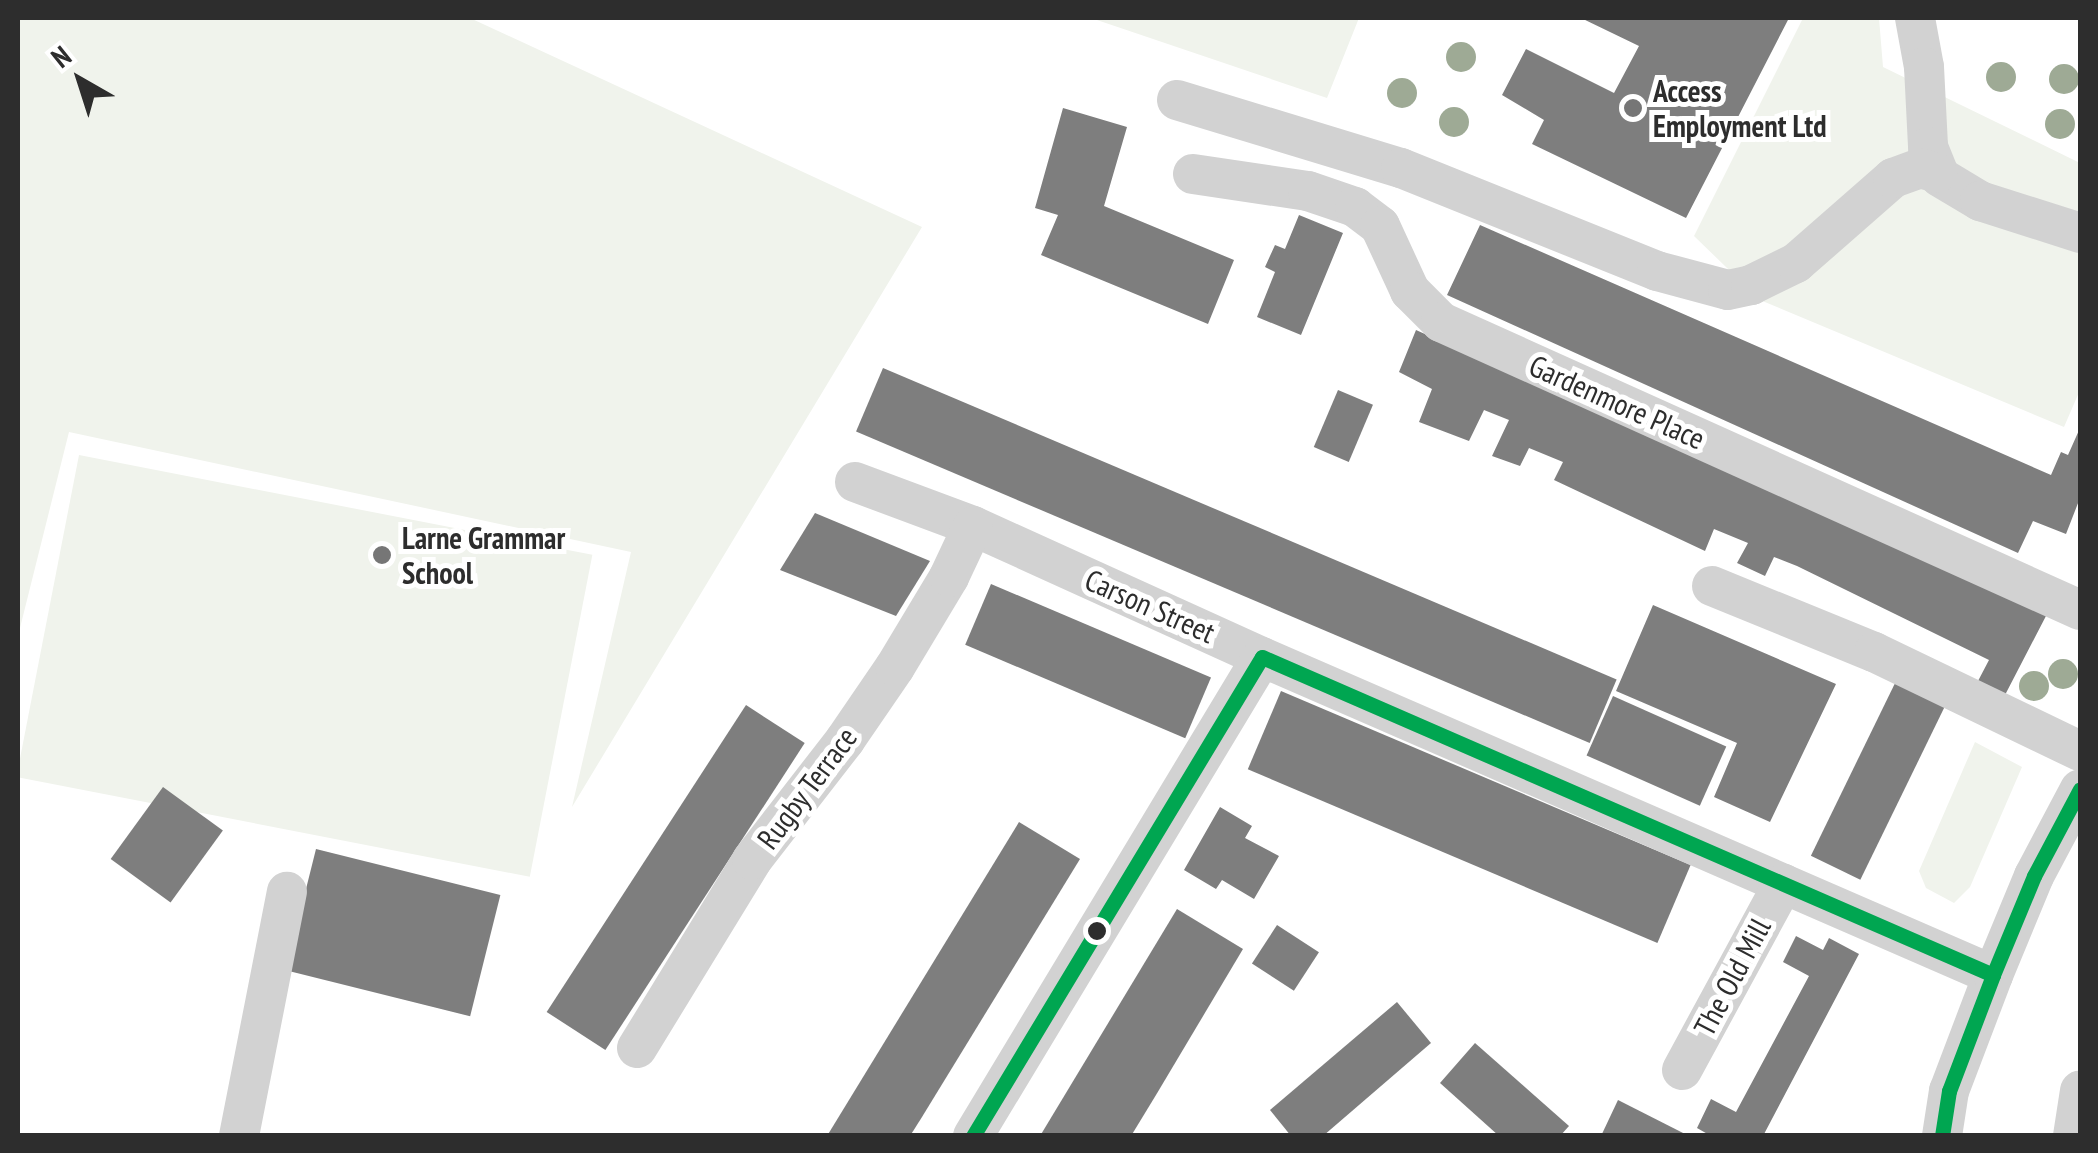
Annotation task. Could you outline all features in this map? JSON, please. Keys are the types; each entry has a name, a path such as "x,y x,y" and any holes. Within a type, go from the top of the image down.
{"street":[{"path":"1915,18 1924,67 1928,146 1937,172"},
{"path":"1177,100 1401,168 1698,286 1728,290 1751,285 1796,262 1894,178 1920,168 1937,172 1968,196 2080,234"},
{"name":"Gardenmore Place","path":"1193,174 1308,191 1355,206 1380,226 1413,296 1441,322 2080,610"},
{"name":"Carson Street","path":"856,482 973,526 1262,657 1993,975"},
{"name":"Rugby Terrace","path":"637,1048 752,860 845,740 895,666 949,577 973,526"},
{"path":"1712,586 1874,652 2080,751"},
{"path":"973,1136 1262,657"},
{"path":"1942,1136 1949,1091 1993,975 2034,876 2080,789"},
{"name":"The Old Mill","path":"1682,1070 1782,884"},
{"path":"239,1136 287,892"},
{"path":"2073,1136 2080,1092"}],"shaded area":[{"path":"18,18 470,18 922,227 572,807 631,552 69,432 18,636"},
{"path":"1091,18 1359,18 1327,98"},
{"path":"1803,18 1879,18 1883,67 2080,163 2080,390 2064,427 1760,300 1694,236"},
{"path":"79,455 592,555 530,877 18,777"},
{"path":"1975,742 2022,767 1970,887 1954,903 1926,888 1919,871"}],"building":[{"name":"Access Employment Ltd","path":"1581,18 1789,18 1686,218 1532,144 1544,120 1502,95 1526,49 1614,93 1639,46"},
{"path":"1063,108 1127,127 1104,206 1234,260 1208,324 1041,255 1058,215 1035,208"},
{"path":"1299,215 1343,233 1301,335 1257,317 1275,272 1265,267 1275,245 1285,249"},
{"path":"1480,225 2051,475 2061,452 2068,455 2080,428 2080,498 2066,534 2033,521 2018,553 1447,295"},
{"path":"1416,330 2047,614 2005,695 1978,681 1989,660 1774,557 1765,576 1737,563 1748,543 1714,529 1705,551 1554,480 1563,462 1529,448 1520,466 1492,456 1509,420 1484,410 1469,441 1419,422 1432,389 1399,372"},
{"path":"883,368 1617,679 1590,743 856,432"},
{"path":"1338,390 1373,405 1349,462 1314,447"},
{"path":"815,513 930,561 896,616 780,570"},
{"path":"991,584 1211,677 1185,738 965,645"},
{"path":"1653,605 1836,684 1770,822 1714,797 1737,743 1616,691"},
{"path":"1899,675 1948,699 1860,880 1811,856"},
{"path":"1281,691 1691,865 1657,943 1248,769"},
{"path":"1613,696 1726,746 1700,806 1587,755"},
{"path":"746,705 805,743 605,1050 547,1012"},
{"path":"163,787 223,830 171,902 111,859"},
{"path":"1220,807 1252,826 1245,838 1279,856 1254,899 1222,880 1216,889 1184,870"},
{"path":"1019,822 1080,859 910,1136 827,1136"},
{"path":"316,849 500,895 470,1016 286,970"},
{"path":"1177,909 1243,949 1156,1095 1131,1136 1040,1136"},
{"path":"1277,925 1319,952 1294,991 1252,964"},
{"path":"1796,936 1823,950 1829,938 1859,954 1763,1136 1711,1136 1697,1128 1711,1099 1736,1112 1809,976 1783,962"},
{"path":"1397,1002 1431,1043 1323,1136 1291,1136 1270,1110"},
{"path":"1475,1043 1569,1126 1560,1136 1499,1136 1440,1083"},
{"path":"1618,1100 1689,1136 1601,1136"}],"transit line":[{"path":"973,1136 1262,657 1993,975"},
{"path":"1942,1136 1949,1091 1993,975 2034,876 2080,789"}],"place":[{"name":"Access Employment Ltd","path":"1633,108"},
{"name":"Larne Grammar School","path":"382,555"}]}
